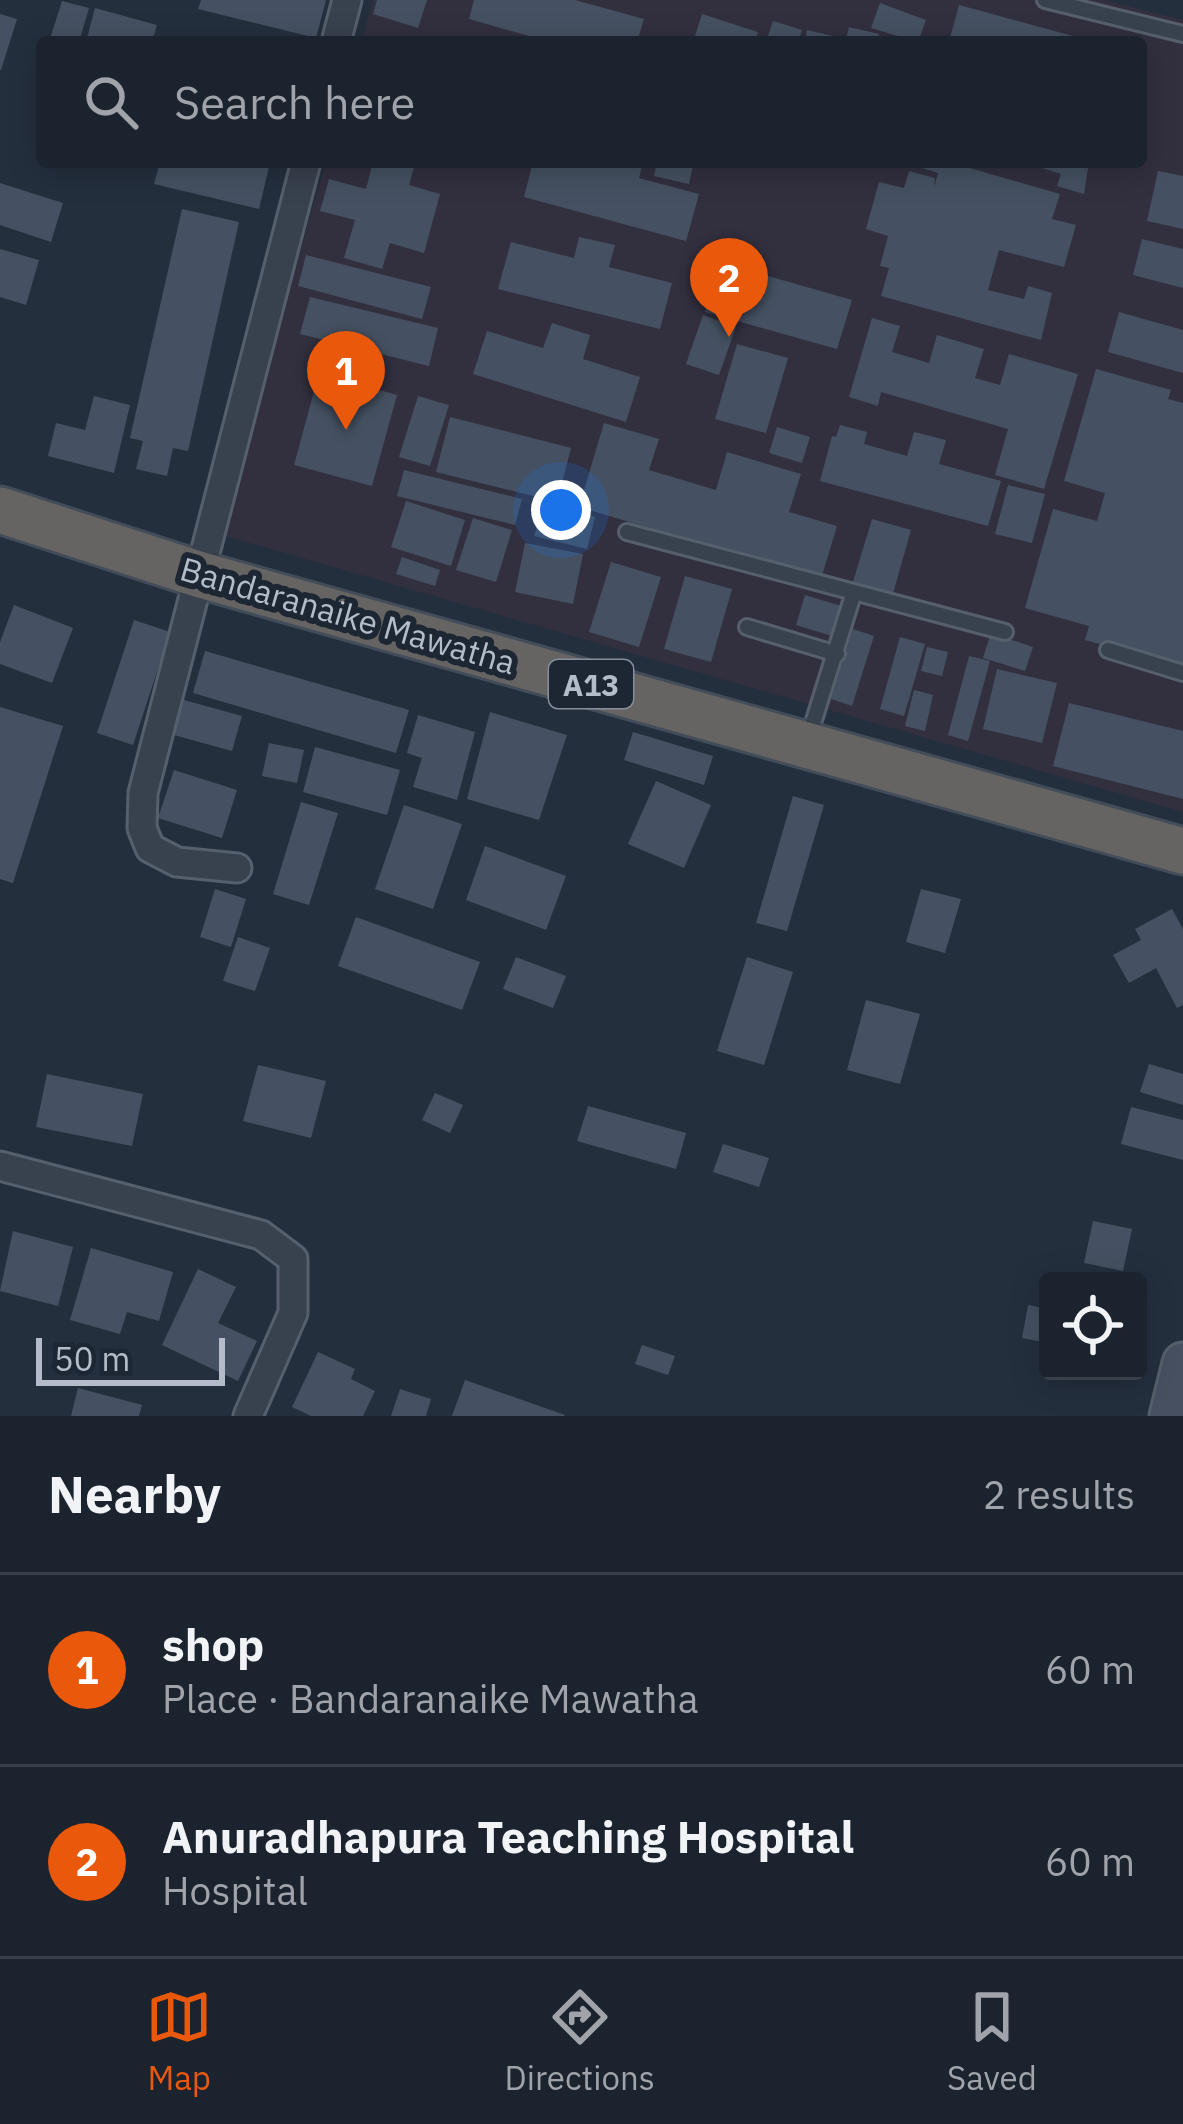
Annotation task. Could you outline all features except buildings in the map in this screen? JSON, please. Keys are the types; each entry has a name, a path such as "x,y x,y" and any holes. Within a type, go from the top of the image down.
{"highway":[{"name":"Bandaranaike Mawatha","path":"0,511 201,574 1183,851"}],"main road":[{"path":"1170,1416 1183,1363"}],"street":[{"path":"338,36 347,0"},
{"path":"238,868 177,862 150,848 142,828 143,793 304,168"},
{"path":"0,1166 261,1235 293,1259 292,1313 248,1416"}],"lane":[{"path":"1045,0 1183,34"},
{"path":"627,532 1006,632"},
{"path":"807,744 854,592"},
{"path":"747,627 837,654"},
{"path":"1108,650 1183,673"}],"shaded area":[{"path":"373,0 1105,0 1183,20 1183,812 219,534 324,168 1147,168 1147,36 363,36"}],"place":[{"name":"Anuradhapura Teaching Hospital","path":"729,337"},
{"name":"shop","path":"346,430"}]}
